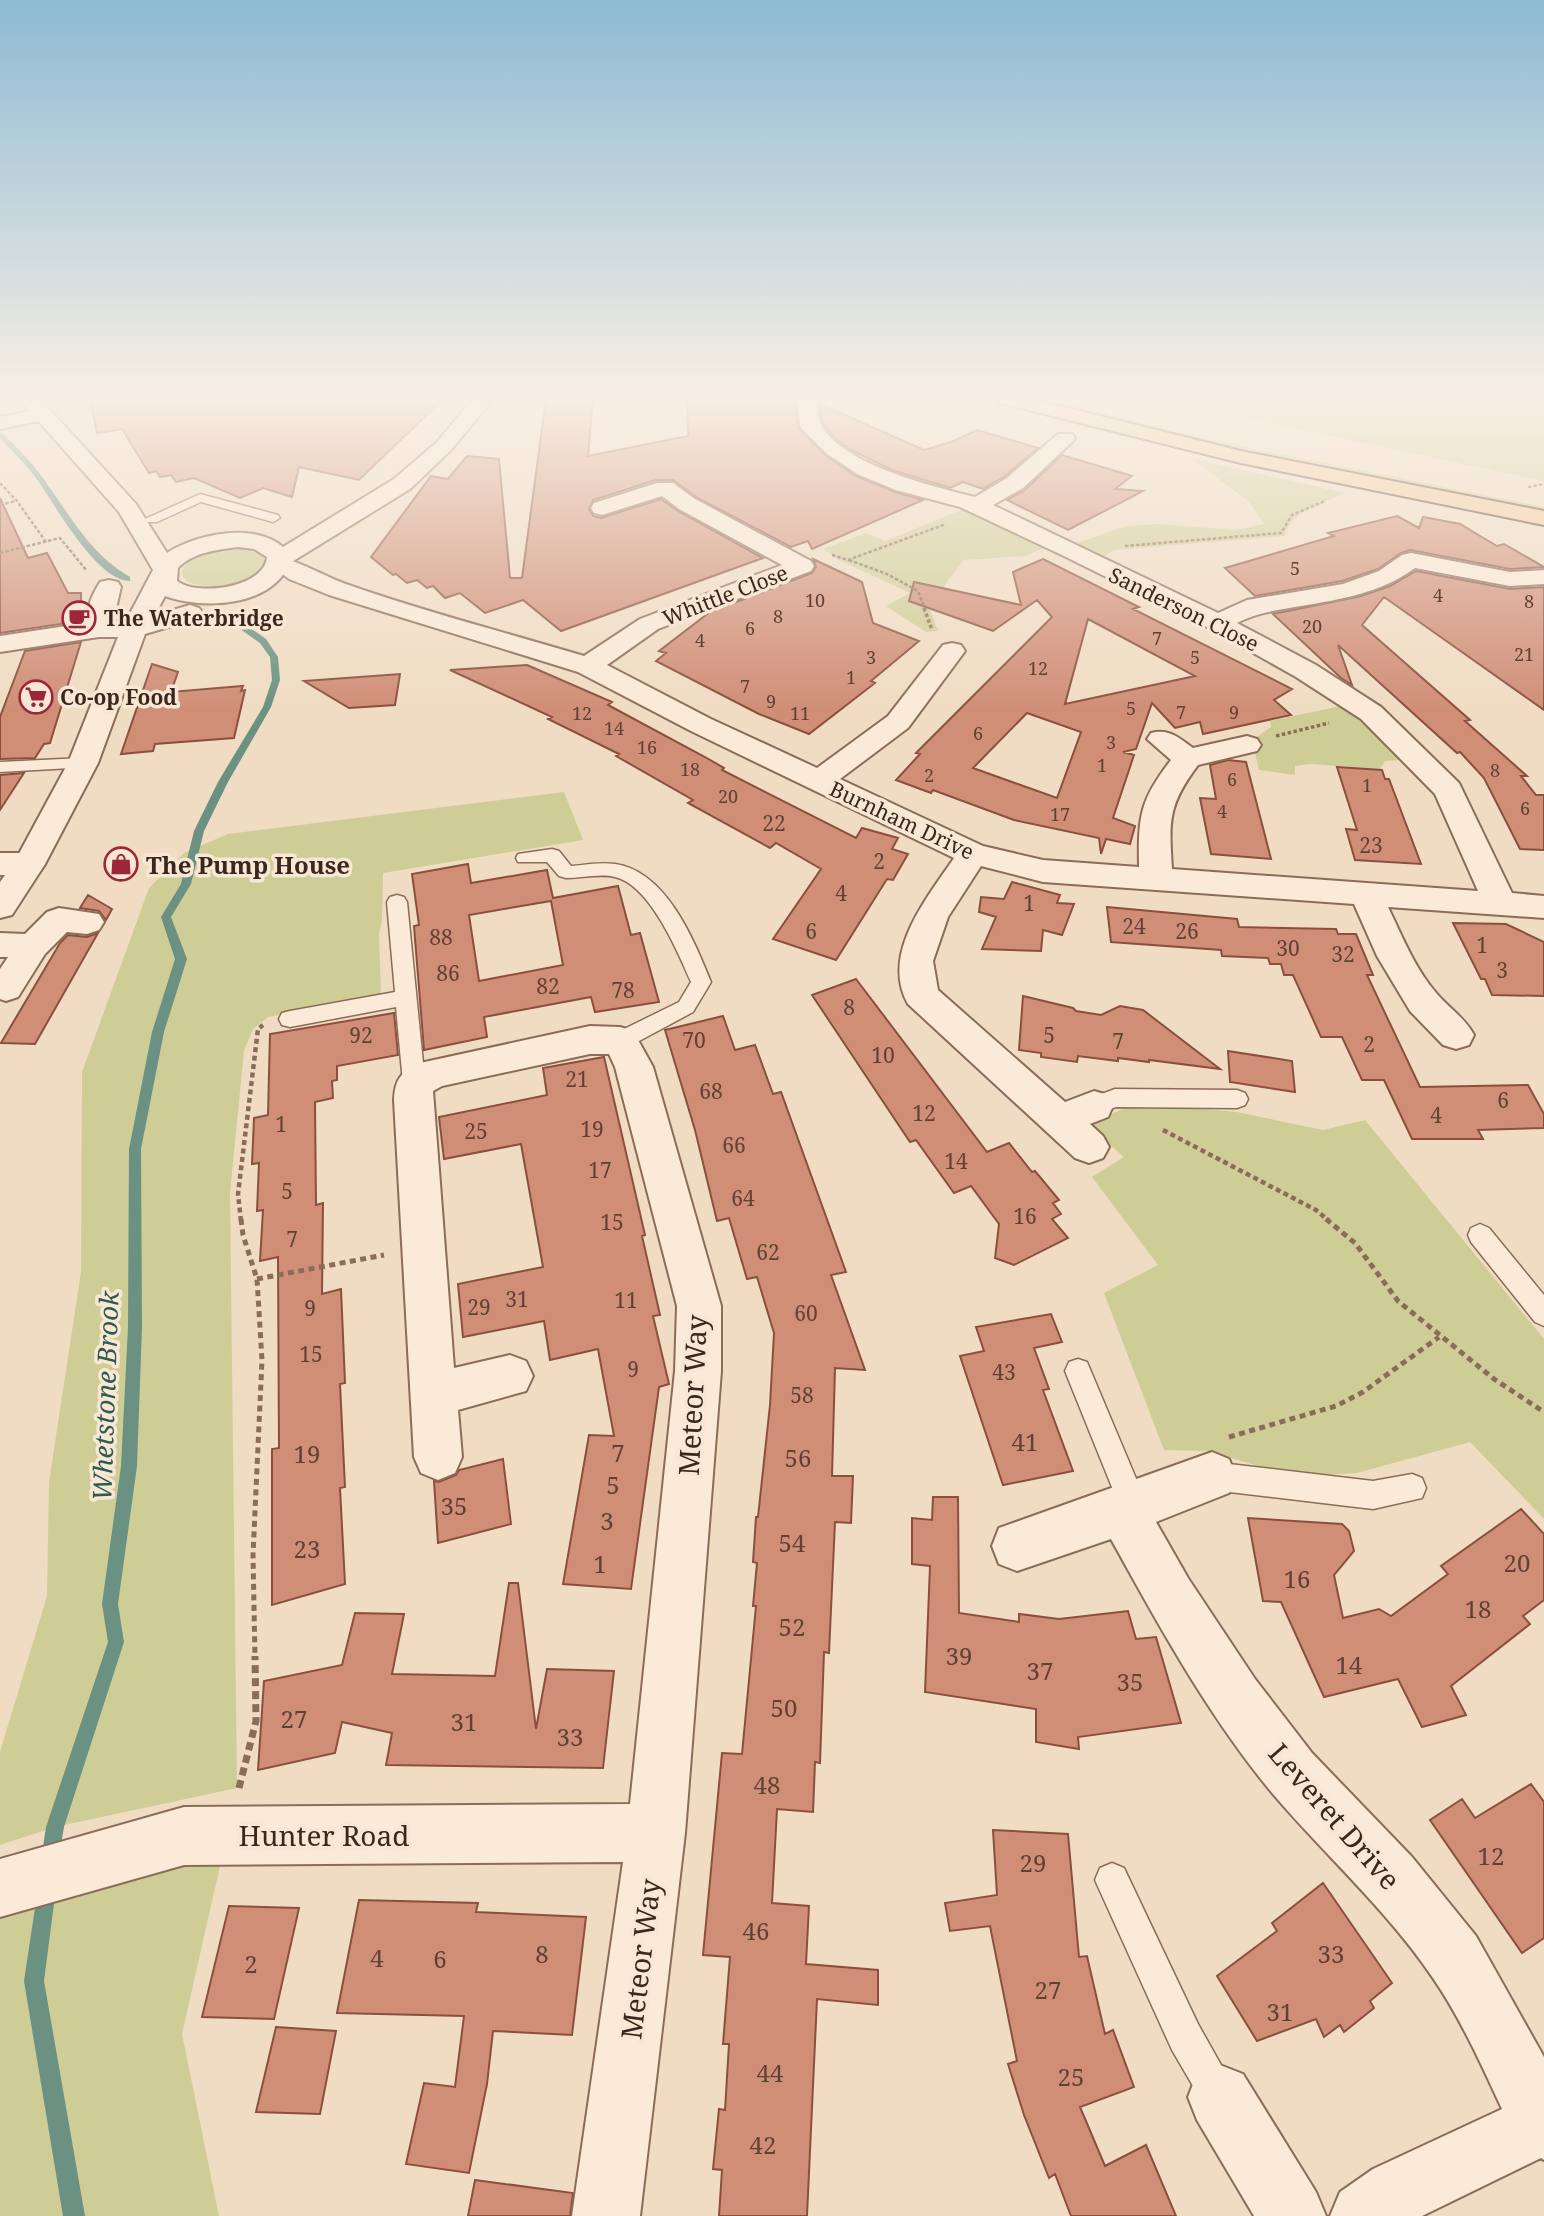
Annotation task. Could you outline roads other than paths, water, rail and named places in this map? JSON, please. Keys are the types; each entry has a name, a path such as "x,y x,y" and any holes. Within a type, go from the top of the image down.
{"main road":[{"path":"1467,502 1544,518"}],"street":[{"path":"122,502 164,574 167,585 188,595 231,593"},
{"path":"0,907 14,864 83,763 134,629 164,574 185,552 220,542 312,525 371,502"},
{"path":"115,678 134,654 150,640 190,613 267,579 280,561 371,502"},
{"name":"Whittle Close","path":"602,508 615,502"},
{"name":"Whittle Close","path":"685,502 802,566"},
{"name":"Sanderson Close","path":"964,502 1072,551 1218,623 1306,671 1371,713 1448,790 1500,903"},
{"path":"976,506 982,502"},
{"path":"128,509 194,533 241,540"},
{"name":"Burnham Drive","path":"241,540 269,546 280,561 309,579 338,590 588,666 973,855 1043,871 1544,907"},
{"path":"1218,623 1247,608 1348,592 1388,576 1415,552 1510,579 1544,578"},
{"path":"802,566 840,558"},
{"name":"Whittle Close","path":"588,666 649,624 802,566"},
{"name":"Burnham Drive","path":"231,593 296,584 338,590"},
{"path":"99,629 100,612 109,587"},
{"path":"0,644 99,629 134,629 190,613"},
{"path":"819,781 866,749 898,722 950,644"},
{"path":"1161,739 1188,758"},
{"path":"1156,879 1154,835 1157,807 1165,788 1188,758 1247,745"},
{"path":"973,855 932,916 916,961 921,995 1088,1147"},
{"path":"1366,895 1394,956 1423,1002 1456,1035"},
{"path":"6,988 17,946 59,920 87,922"},
{"path":"438,1457 412,1100 414,1083 433,1073 590,1040 620,1041"},
{"name":"Meteor Way","path":"606,2216 656,1833 698,1371 699,1306 634,1067 620,1041"},
{"path":"1058,1121 1102,1103"},
{"path":"433,1395 510,1376"},
{"path":"1017,1546 1128,1509 1212,1476"},
{"name":"Leveret Drive","path":"1128,1509 1170,1596 1228,1686 1292,1773 1391,1878 1455,1957 1507,2050 1543,2125 1397,2193 1364,2216"},
{"name":"Hunter Road","path":"0,1888 205,1836 656,1833"},
{"path":"1220,2097 1292,2216"}],"lane":[{"path":"152,519 190,502"},
{"path":"216,502 273,518"},
{"path":"0,767 83,763"},
{"path":"525,859 552,855 566,872 617,870 641,883 669,916 689,949 701,982 686,1007 620,1041"},
{"path":"397,902 414,1083"},
{"path":"280,1019 406,998"},
{"path":"1102,1103 1115,1098 1237,1100"},
{"path":"1480,1235 1544,1314"},
{"path":"1078,1371 1128,1509"},
{"path":"1212,1476 1373,1495 1412,1488"},
{"path":"1112,1880 1185,2037 1220,2097"}],"waterway":[{"name":"Whetstone Brook","path":"55,502 88,548 127,579"},
{"name":"Whetstone Brook","path":"50,1860 55,1827 116,1642 110,1604 129,1466 135,1327 135,1149 158,1032 181,959 166,917 186,884 199,831 223,782 267,707 276,680 274,657 263,641 229,617"},
{"name":"Whetstone Brook","path":"47,1888 34,1981 74,2216"}],"place":[{"name":"The Waterbridge","path":"79,618"},
{"name":"Co-op Food","path":"36,697"},
{"name":"The Pump House","path":"121,864"}]}
